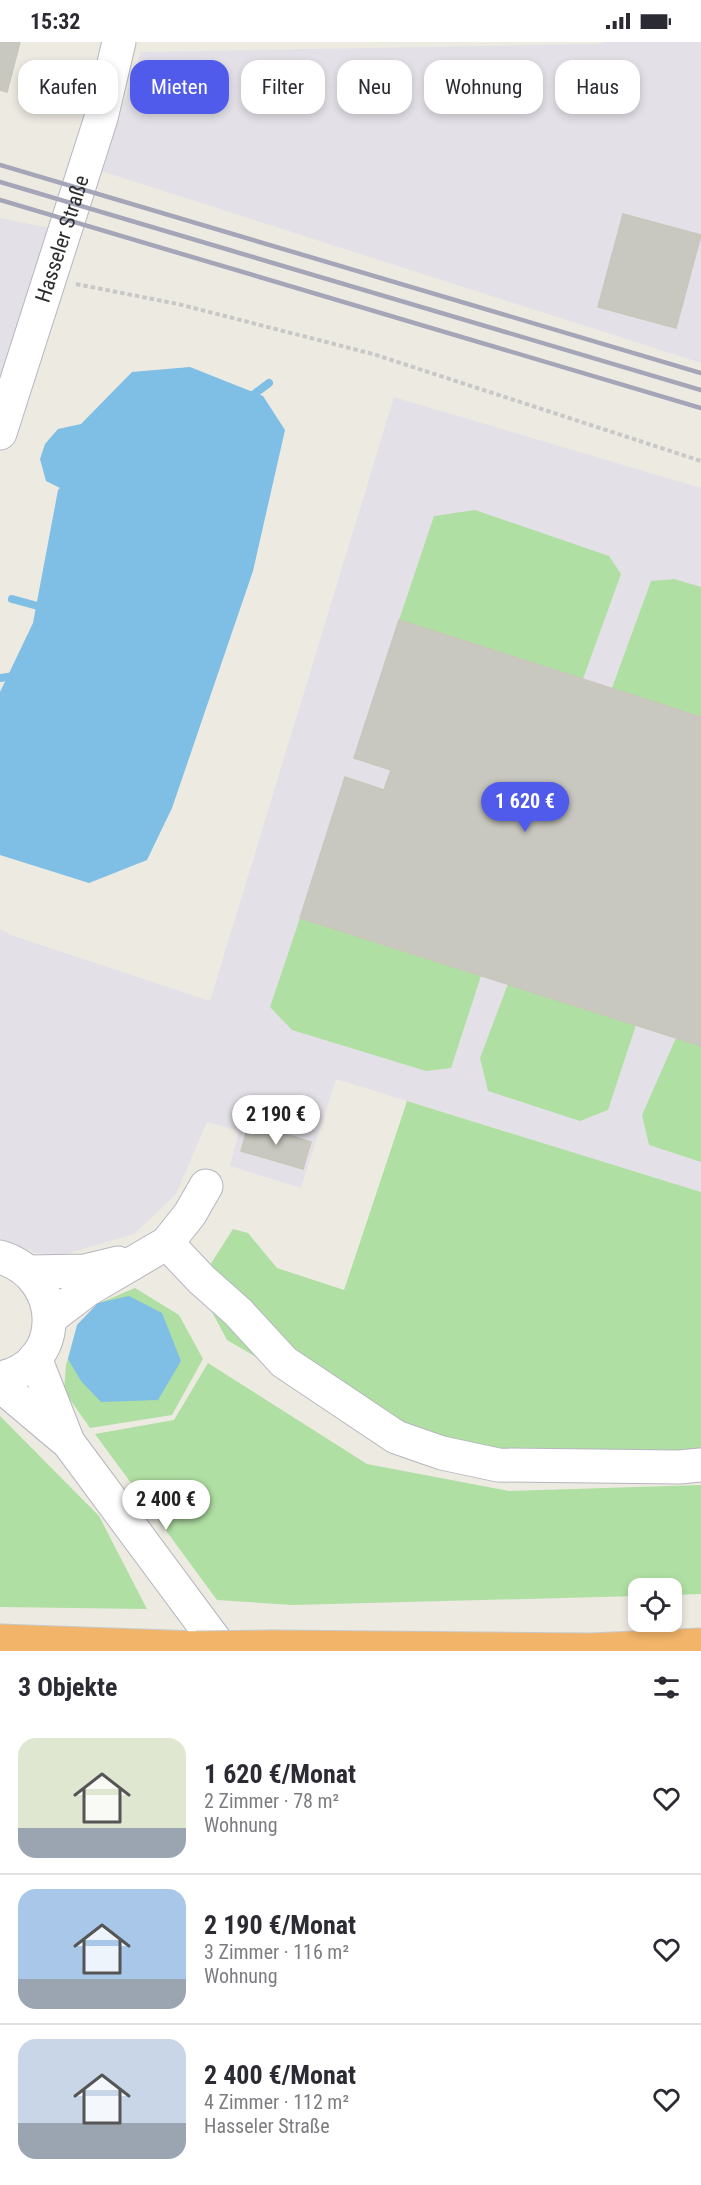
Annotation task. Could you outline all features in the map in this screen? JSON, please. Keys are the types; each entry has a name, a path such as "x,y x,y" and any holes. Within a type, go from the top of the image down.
{"highway":[{"path":"0,1641 209,1649 273,1647 591,1650 701,1644"}],"street":[{"name":"Hasseler Straße","path":"0,433 5,400 49,279 100,118 119,42"},
{"path":"50,1318 81,1294 167,1243 190,1214 206,1186"},
{"path":"167,1243 202,1280 238,1312 284,1362 396,1437 442,1453 498,1465 679,1467 701,1465"},
{"path":"0,1257 21,1265 41,1285 50,1318 46,1339 35,1358 16,1373 0,1378"},
{"path":"30,1272 85,1271 138,1259"},
{"path":"35,1358 68,1442 209,1649"},
{"path":"0,1385 68,1442"}],"path":[{"path":"49,279 178,304 373,354 701,461"}],"shaded area":[{"path":"605,42 701,42 701,363 101,171 130,85 130,114 229,114 229,60 138,60 141,52 596,44"},
{"path":"0,218 49,228 0,394"},
{"path":"394,397 701,488 701,1192 336,1079 301,1188 230,1166 239,1131 207,1122 176,1194 134,1234 63,1255 36,1253 0,1238 0,929 11,935 210,1001"}],"green space":[{"path":"475,510 609,556 621,574 583,679 399,620 434,516"},
{"path":"674,579 701,587 701,717 612,688 651,581"},
{"path":"300,918 481,976 451,1068 426,1071 292,1030 270,1007"},
{"path":"508,984 636,1025 608,1110 580,1121 488,1091 480,1058"},
{"path":"676,1038 701,1046 701,1162 649,1145 642,1115"},
{"path":"407,1101 701,1192 701,1449 673,1452 514,1452 379,1429 227,1340 205,1299 192,1293 233,1229 248,1233 277,1268 344,1290"},
{"path":"135,1288 179,1315 203,1359 172,1415 90,1428 64,1391 66,1365 78,1324 102,1302"},
{"path":"208,1363 367,1464 509,1491 701,1485 701,1594 682,1595 682,1578 628,1578 628,1596 292,1605 217,1600 95,1434 174,1420"},
{"path":"0,1416 99,1516 147,1609 0,1607"}],"water":[{"path":"190,367 263,396 285,430 253,571 172,808 147,860 89,883 0,855 0,692 33,623 60,488 46,481 40,459 45,444 58,429 81,424 132,372"},
{"path":"129,1296 162,1313 181,1361 158,1400 101,1402 81,1381 68,1359 77,1325 98,1303"}],"building":[{"path":"0,42 20,42 7,92 0,90"},
{"path":"623,214 701,235 676,328 598,307"},
{"path":"399,620 701,717 701,1046 300,918 345,777 384,790 391,770 354,758"},
{"path":"249,1123 311,1142 303,1169 241,1151"}],"waterway":[{"path":"249,398 269,383"},
{"path":"12,599 45,608"},
{"path":"0,678 15,676"}],"railway":[{"path":"0,165 701,373"},
{"path":"0,182 701,390"},
{"path":"0,200 701,408"}]}
